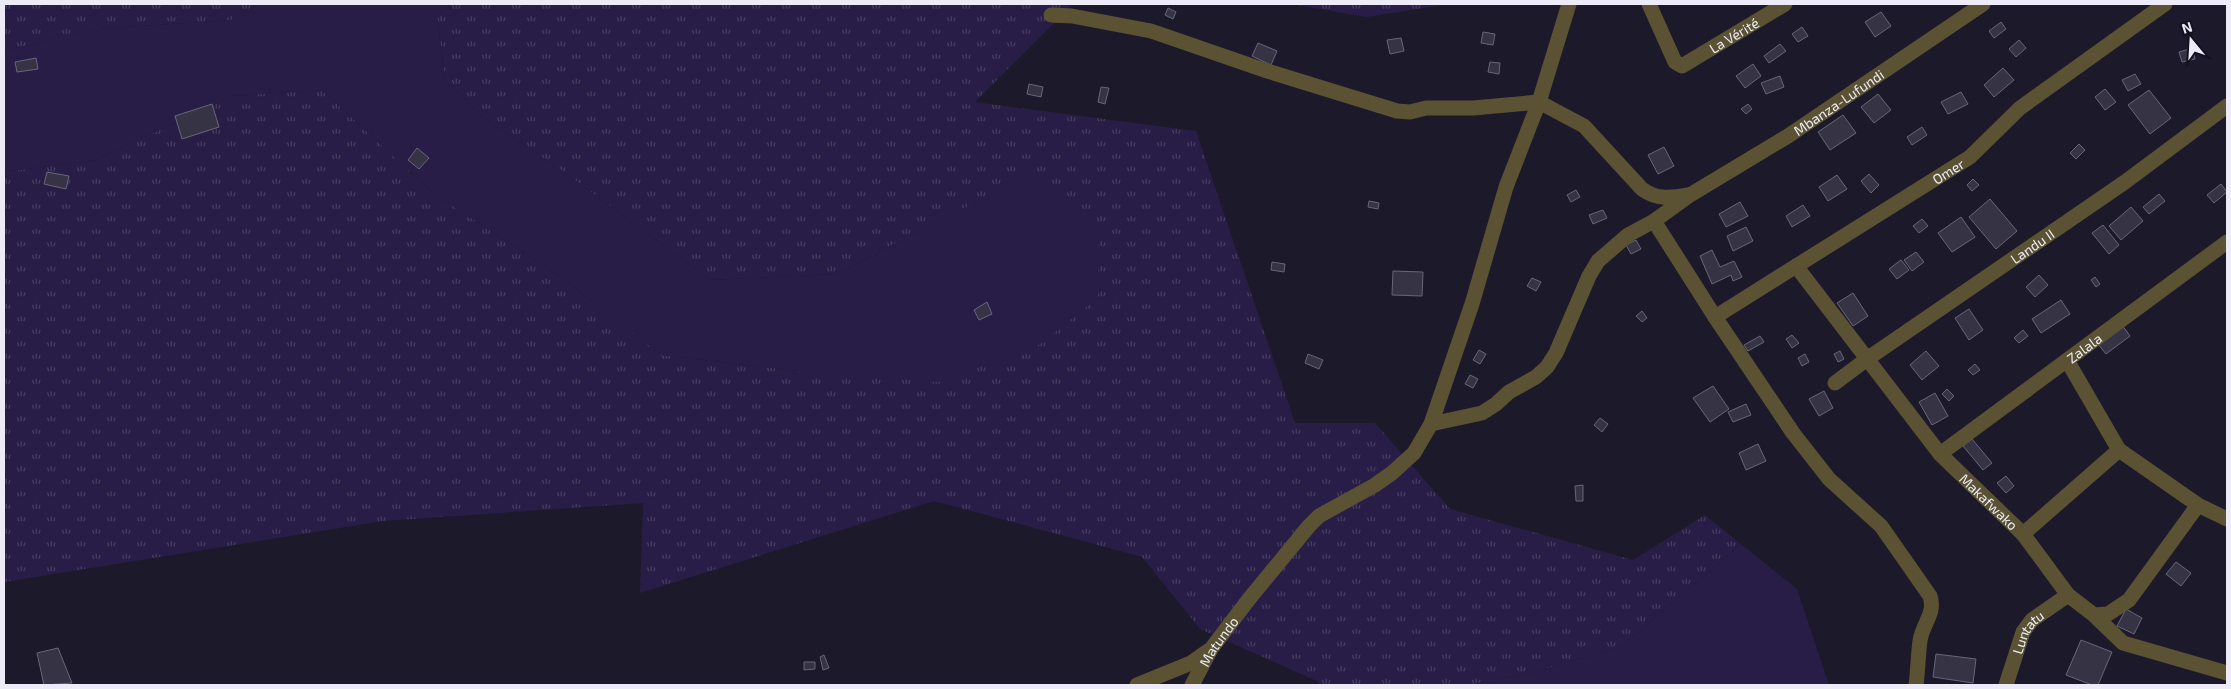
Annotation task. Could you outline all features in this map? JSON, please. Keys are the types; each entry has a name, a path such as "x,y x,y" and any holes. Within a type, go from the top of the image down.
{"street":[{"name":"Matundo","path":"1192,685 1211,649 1249,599 1319,516 1375,485 1392,473 1414,453 1432,424 1472,304 1506,186 1539,102 1569,4"},
{"name":"La Vérité","path":"1649,4 1675,62 1682,66 1785,4"},
{"name":"Mbanza-Lufundi","path":"1432,424 1482,413 1509,392 1536,377 1547,367 1556,353 1589,276 1598,261 1628,235 1654,221 1690,195 1788,136 1983,4"},
{"name":"Omer","path":"1715,317 1970,157 2020,108 2165,4"},
{"path":"1051,15 1072,16 1151,30 1264,70 1397,111 1410,112 1426,108 1473,108 1539,102 1584,126 1642,189 1651,196 1675,197 1690,195"},
{"name":"Landu II","path":"1835,383 1867,358 2125,182 2227,106"},
{"path":"1654,221 1715,317 1799,440 1829,478 1881,526 1930,596 1933,604 1932,612 1919,642 1920,661 1916,685"},
{"name":"Zalala","path":"1940,454 2068,362 2227,242"},
{"name":"Makafwako","path":"1796,266 1940,454 2023,534 2068,595 2094,615 2123,643 2227,673"},
{"path":"2068,362 2119,450 2198,505 2227,519"},
{"path":"2023,534 2119,450"},
{"path":"2094,615 2108,614 2129,600 2198,505"},
{"name":"Luntatu","path":"2006,685 2023,632 2032,620 2068,595"},
{"path":"1137,685 1191,663 1211,649"}],"green space":[{"path":"4,4 257,4 231,20 97,29 4,51"},
{"path":"257,4 452,4 437,16 445,80 484,118 564,172 710,280 838,274 941,219 1035,174 1099,232 1098,298 1040,344 939,382 799,371 661,355 564,279 433,193 322,90 232,96 96,160 4,172 4,51 97,29 231,20"},
{"path":"452,4 1073,4 975,102 1196,131 1295,423 1375,423 1450,509 1633,560 1705,515 1741,544 1621,647 1538,671 1469,685 1318,685 1319,682 1200,629 1142,557 934,501 640,593 643,503 383,521 4,582 4,172 96,160 232,96 322,90 433,193 564,279 662,355 799,371 941,219 838,274 710,280 564,172 484,118 445,80 437,16"},
{"path":"1291,4 1450,4 1366,17"},
{"path":"1741,544 1797,589 1829,685 1469,685 1538,671 1621,647"}],"building":[{"path":"1168,8 1176,12 1173,19 1165,15"},
{"path":"1881,12 1891,26 1875,37 1865,22"},
{"path":"2001,22 2006,29 1994,38 1989,31"},
{"path":"1802,27 1808,36 1798,42 1792,34"},
{"path":"1483,32 1495,34 1493,45 1481,43"},
{"path":"1401,38 1404,51 1390,54 1387,40"},
{"path":"2019,40 2026,48 2016,57 2009,49"},
{"path":"1258,43 1277,51 1271,65 1252,56"},
{"path":"1780,44 1786,51 1769,63 1764,56"},
{"path":"2193,48 2195,59 2182,62 2179,52"},
{"path":"36,58 38,69 17,72 15,62"},
{"path":"1490,62 1500,63 1499,74 1488,72"},
{"path":"1753,64 1761,76 1745,88 1736,76"},
{"path":"2003,68 2014,80 1994,97 1984,85"},
{"path":"2135,74 2141,84 2128,91 2122,80"},
{"path":"1780,76 1784,87 1766,94 1761,83"},
{"path":"1029,84 1043,87 1041,97 1027,94"},
{"path":"1101,87 1109,88 1105,104 1098,102"},
{"path":"2105,89 2116,102 2105,110 2095,97"},
{"path":"2149,90 2171,118 2150,134 2128,105"},
{"path":"1961,92 1968,104 1948,114 1941,102"},
{"path":"1878,94 1891,110 1874,123 1861,107"},
{"path":"212,104 219,127 182,139 175,116"},
{"path":"1748,104 1752,109 1746,114 1741,109"},
{"path":"1843,115 1856,133 1830,150 1818,132"},
{"path":"1922,127 1927,135 1912,145 1907,137"},
{"path":"2079,144 2085,150 2076,159 2070,153"},
{"path":"1664,147 1674,166 1658,174 1648,155"},
{"path":"417,148 429,158 419,169 408,160"},
{"path":"47,172 69,176 66,189 44,184"},
{"path":"1869,174 1879,185 1871,193 1861,181"},
{"path":"1837,175 1847,189 1828,201 1819,187"},
{"path":"1973,179 1979,185 1972,191 1967,185"},
{"path":"2221,184 2227,192 2214,203 2207,195"},
{"path":"1576,190 1580,197 1571,202 1567,195"},
{"path":"2159,194 2165,201 2149,214 2143,207"},
{"path":"1990,199 2017,231 1996,249 1969,217"},
{"path":"1369,201 1379,203 1378,209 1368,207"},
{"path":"1740,202 1748,216 1726,227 1719,214"},
{"path":"1803,205 1810,216 1792,227 1786,216"},
{"path":"2131,207 2143,221 2121,240 2109,226"},
{"path":"1603,210 1607,218 1593,224 1589,215"},
{"path":"1961,217 1975,237 1952,252 1938,233"},
{"path":"1922,219 1928,226 1919,233 1913,226"},
{"path":"2103,225 2119,245 2109,254 2092,233"},
{"path":"1746,227 1753,241 1733,251 1727,236"},
{"path":"1636,240 1641,249 1631,254 1626,245"},
{"path":"1712,250 1720,267 1734,261 1742,277 1733,281 1731,275 1712,284 1700,256"},
{"path":"1916,252 1924,262 1912,271 1904,260"},
{"path":"1901,260 1909,270 1897,279 1889,269"},
{"path":"1272,262 1285,264 1284,272 1271,270"},
{"path":"1393,271 1423,272 1422,296 1392,295"},
{"path":"2039,275 2048,285 2035,297 2026,287"},
{"path":"2095,277 2100,284 2096,287 2091,280"},
{"path":"1532,278 1541,282 1536,291 1527,286"},
{"path":"1853,293 1868,316 1853,326 1837,303"},
{"path":"2061,300 2070,314 2041,333 2032,319"},
{"path":"987,302 992,314 979,320 974,310"},
{"path":"1969,309 1983,330 1969,340 1955,318"},
{"path":"1642,311 1647,318 1642,322 1636,316"},
{"path":"2122,325 2130,336 2106,354 2098,344"},
{"path":"2023,330 2028,336 2019,343 2014,338"},
{"path":"1792,335 1799,343 1792,348 1786,339"},
{"path":"1760,336 1764,342 1748,351 1744,345"},
{"path":"1479,350 1486,354 1480,364 1473,360"},
{"path":"1840,351 1844,359 1838,362 1834,354"},
{"path":"1926,351 1939,366 1922,380 1910,365"},
{"path":"1308,354 1323,360 1319,369 1305,363"},
{"path":"1805,354 1809,362 1802,366 1798,358"},
{"path":"1975,364 1980,370 1973,375 1968,370"},
{"path":"1470,375 1478,379 1473,388 1465,384"},
{"path":"1713,386 1729,409 1710,422 1693,398"},
{"path":"1947,389 1954,396 1949,401 1942,394"},
{"path":"1824,391 1833,408 1819,416 1809,399"},
{"path":"1935,393 1948,416 1932,425 1919,402"},
{"path":"1746,404 1751,415 1733,422 1728,412"},
{"path":"1600,418 1608,424 1602,432 1594,425"},
{"path":"1972,439 1992,463 1983,470 1963,446"},
{"path":"1758,444 1766,461 1746,470 1739,453"},
{"path":"2006,476 2014,486 2006,493 1997,483"},
{"path":"1583,485 1583,501 1576,501 1575,486"},
{"path":"2176,562 2191,573 2181,586 2166,574"},
{"path":"2126,609 2142,618 2134,634 2117,626"},
{"path":"2081,640 2112,652 2098,685 2092,685 2066,675"},
{"path":"58,648 72,683 44,685 37,653"},
{"path":"1936,654 1976,659 1973,683 1933,677"},
{"path":"824,655 829,668 823,670 820,657"},
{"path":"804,662 815,662 815,669 804,670"}]}
